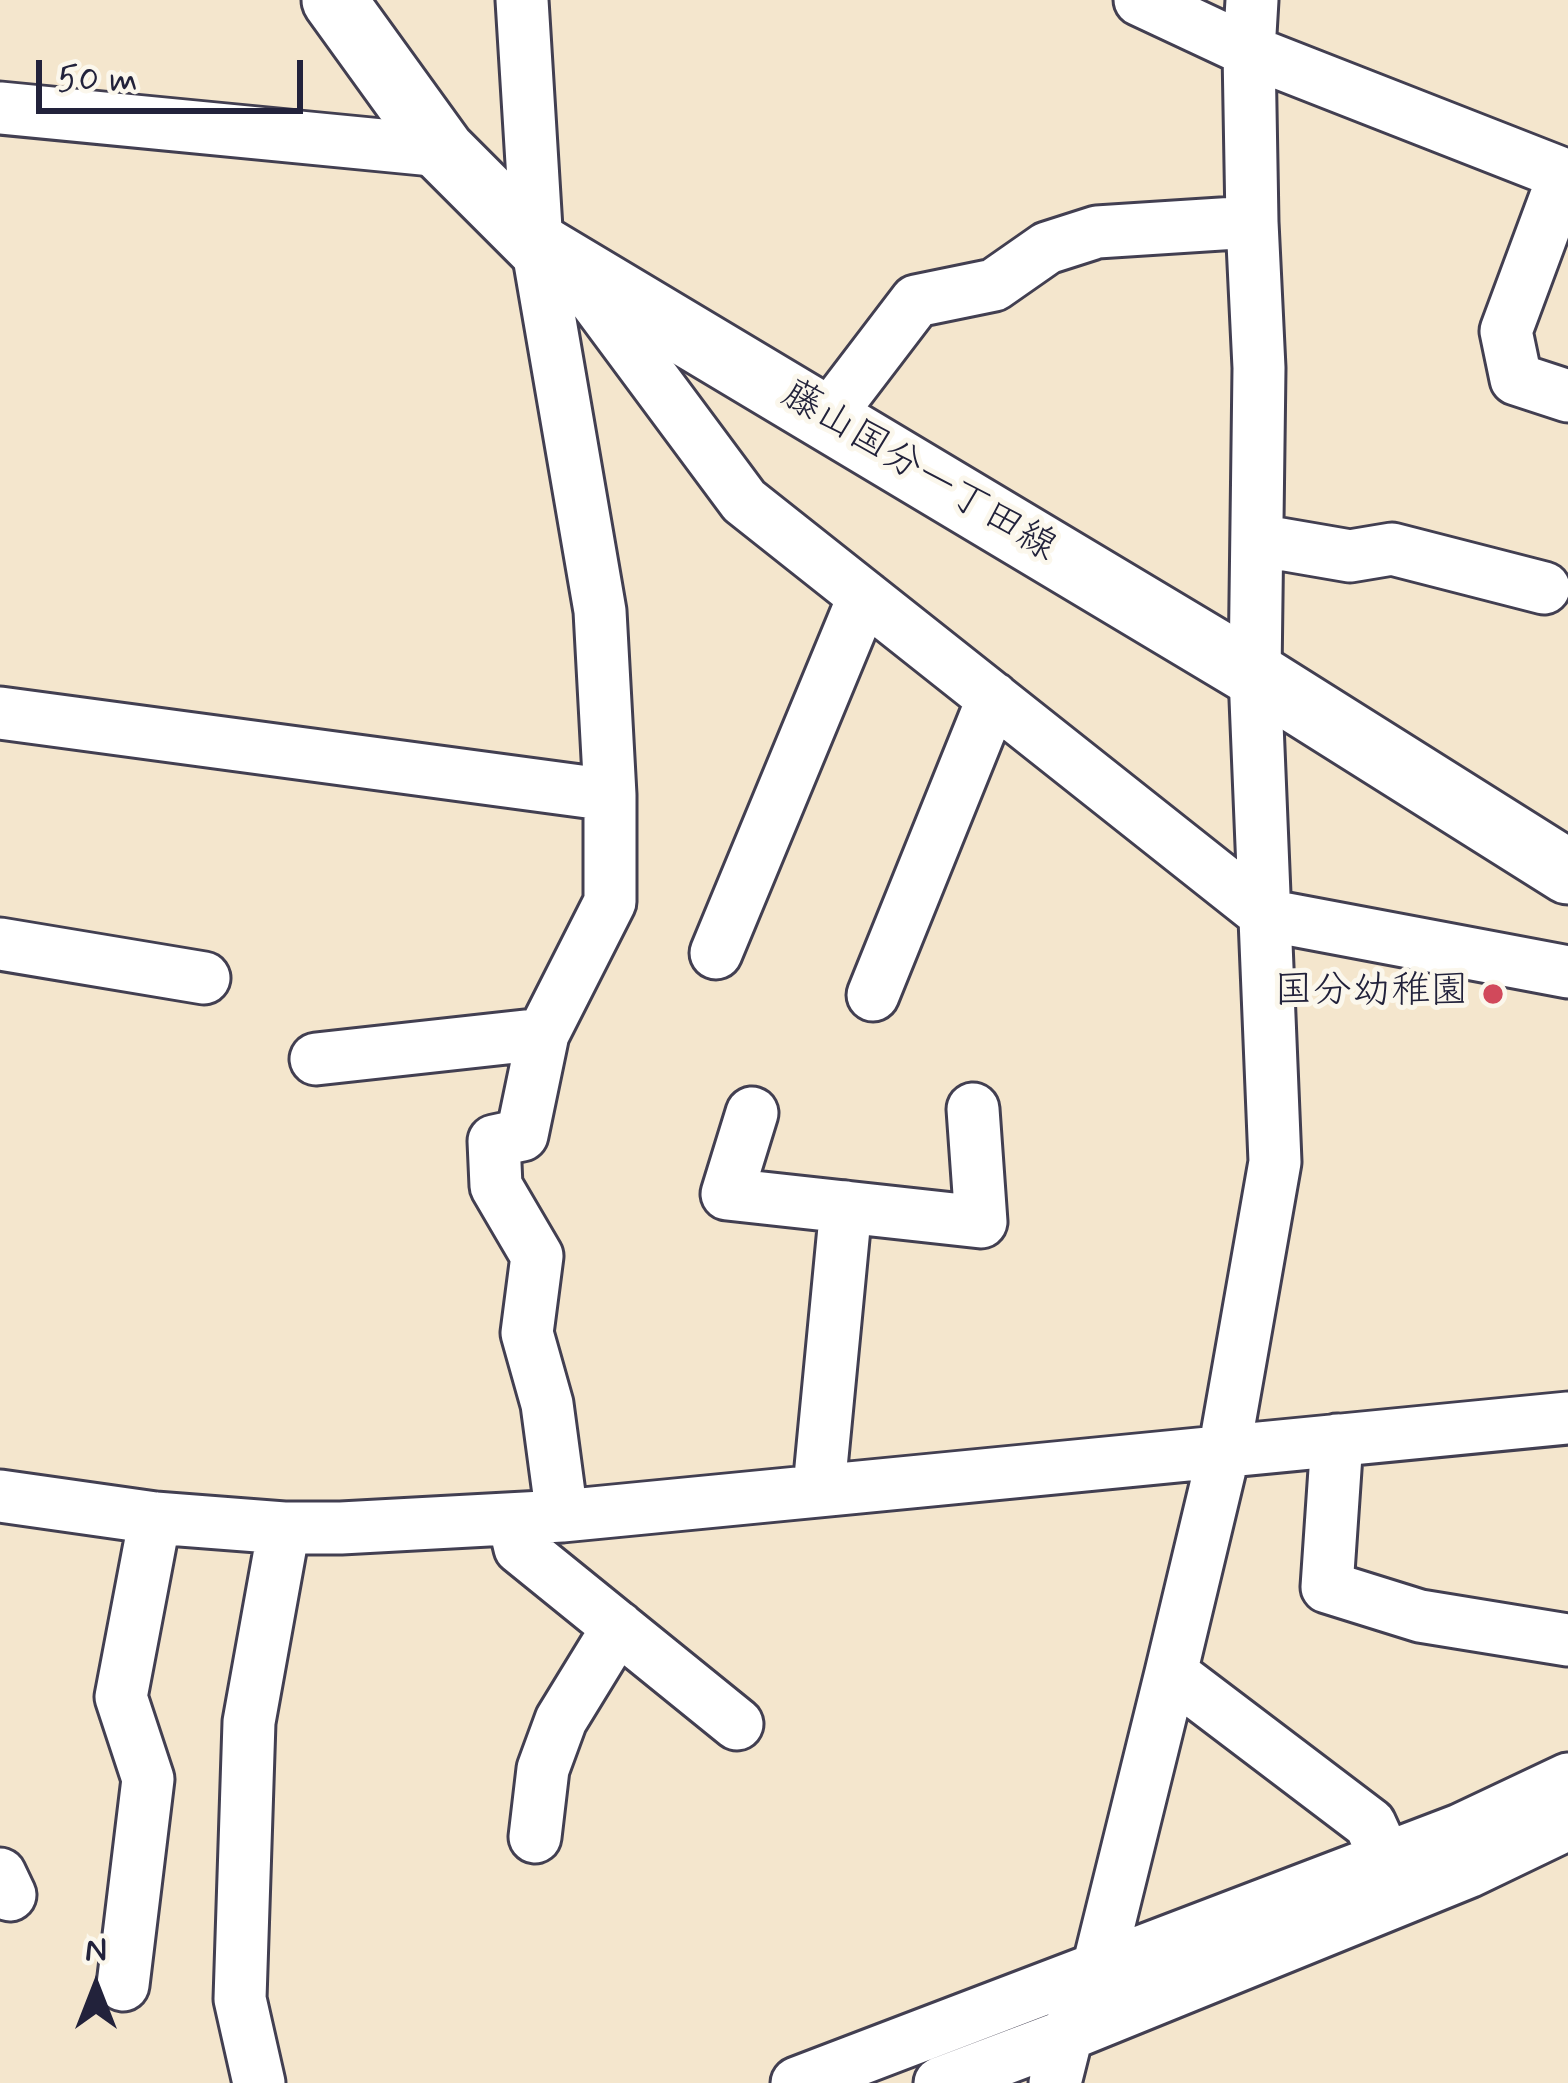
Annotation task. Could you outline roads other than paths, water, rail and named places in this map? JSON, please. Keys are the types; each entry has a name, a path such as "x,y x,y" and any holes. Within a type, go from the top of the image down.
{"main road":[{"name":"藤山国分一丁田線","path":"334,0 443,152 552,254 1255,675 1568,872"}],"street":[{"path":"522,0 601,610 610,902 543,1034 522,1135 494,1141 496,1186 537,1256 527,1333 548,1404 538,1517 520,1548 737,1724"},
{"path":"1140,0 1249,51 1566,176 1506,332 1516,379 1568,396"},
{"path":"1061,2059 1096,1972 1171,1673 1223,1452 1275,1162 1255,675 1259,368 1252,222 1252,0"},
{"path":"0,108 443,152"},
{"path":"826,419 916,301 994,285 1047,248 1097,232 1252,222"},
{"path":"552,254 744,501 1266,914 1568,972"},
{"path":"1257,540 1350,556 1391,549 1544,587"},
{"path":"716,953 864,596"},
{"path":"873,995 993,698"},
{"path":"0,713 610,795"},
{"path":"0,944 204,978"},
{"path":"316,1059 543,1034"},
{"path":"752,1113 728,1194 981,1222 973,1109"},
{"path":"819,1488 846,1207"},
{"path":"0,1496 155,1518 284,1528 538,1517 1568,1418"},
{"path":"1336,1440 1327,1587 1420,1616 1568,1640"},
{"path":"123,1985 148,1779 121,1697 155,1518"},
{"path":"260,2083 240,1999 249,1723 284,1528"},
{"path":"535,1837 543,1769 561,1720 618,1627"},
{"path":"1171,1673 1370,1824 1386,1859"},
{"path":"797,2083 1460,1831 1568,1779"},
{"path":"940,2083 1061,2059 1568,1824"}],"place":[{"name":"国分幼稚園","path":"1493,994"}]}
